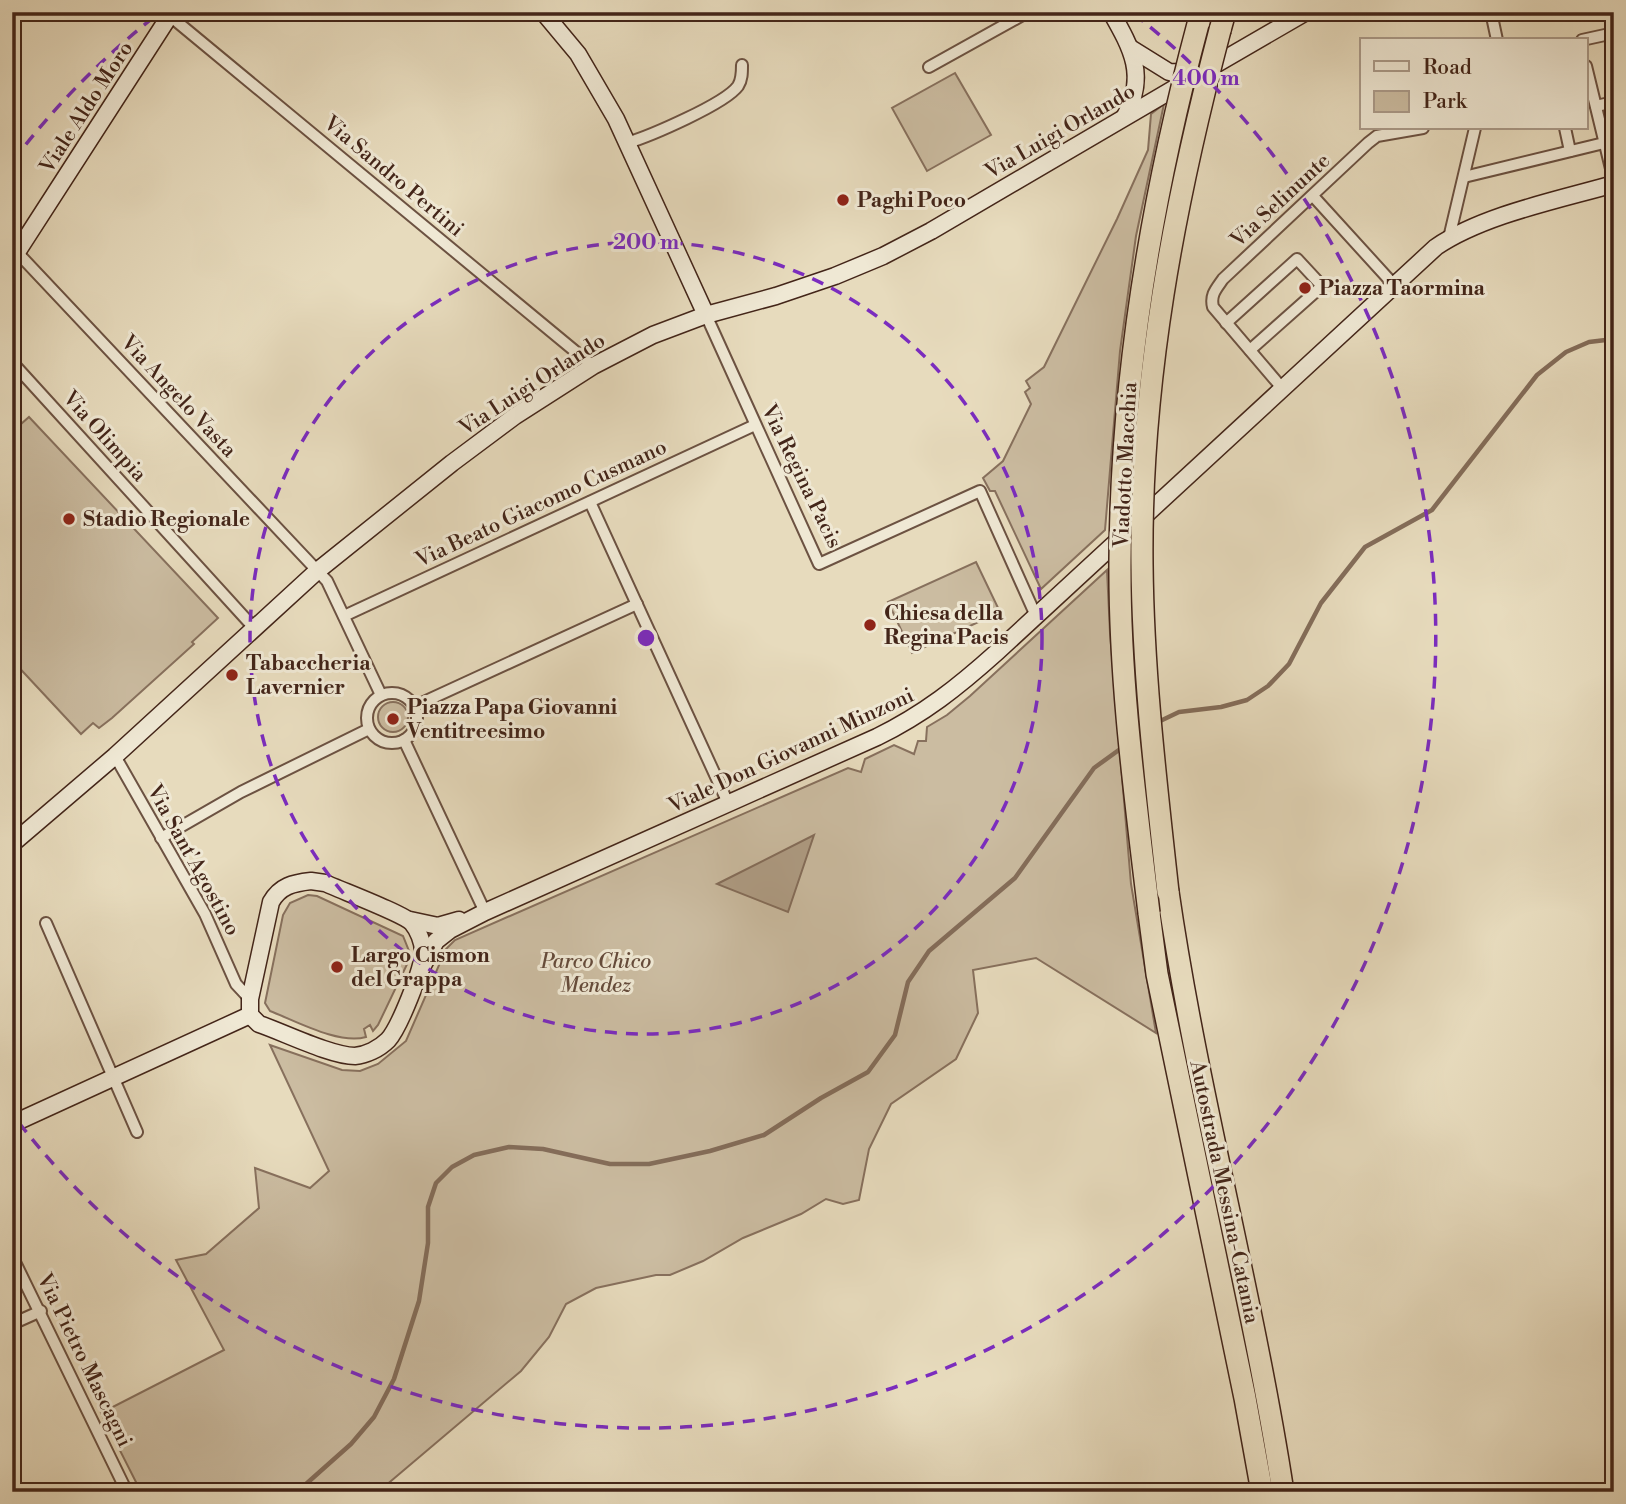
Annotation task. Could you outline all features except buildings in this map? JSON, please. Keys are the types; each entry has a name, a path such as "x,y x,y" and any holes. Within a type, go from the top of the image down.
{"highway":[{"name":"Viadotto Macchia","path":"1149,913 1129,727 1122,615 1120,562 1124,447 1132,352 1149,237 1173,119 1200,18"},
{"name":"Viadotto Macchia","path":"1168,892 1150,725 1143,613 1142,550 1146,448 1154,355 1171,240 1195,124 1222,21"},
{"name":"Autostrada Messina-Catania","path":"1168,892 1179,970 1266,1394 1283,1492"},
{"name":"Autostrada Messina-Catania","path":"1149,913 1157,974 1262,1492"}],"street":[{"path":"543,12 578,54 616,119 706,315"},
{"path":"929,67 1028,12"},
{"path":"1111,12 1149,90 1160,96 1161,88 1154,63"},
{"name":"Via Luigi Orlando","path":"12,844 114,756 316,572 515,416 593,366 653,335 706,315 783,294 883,256 931,231 1306,12"},
{"path":"1491,12 1497,38"},
{"name":"Viale Aldo Moro","path":"14,253 171,14"},
{"name":"Via Sandro Pertini","path":"171,14 593,366"},
{"path":"1588,39 1614,33"},
{"path":"1133,55 1169,72 1201,73"},
{"path":"1125,116 1137,83 1133,55"},
{"path":"627,143 650,136 732,93 739,85 742,65"},
{"path":"1588,75 1614,182"},
{"path":"1595,106 1614,102"},
{"name":"Via Selinunte","path":"1226,323 1213,307 1211,299 1223,279 1377,136 1412,130"},
{"path":"1449,238 1475,130"},
{"path":"1565,130 1570,151"},
{"path":"1464,177 1604,143"},
{"name":"Viale Don Giovanni Minzoni","path":"485,912 905,723 936,704 1036,616 1436,247 1449,238 1502,216 1614,182"},
{"path":"1313,196 1394,285"},
{"name":"Via Angelo Vasta","path":"14,253 327,581 382,695"},
{"path":"1250,350 1322,286 1297,259 1226,323 1282,388"},
{"name":"Via Regina Pacis","path":"706,315 819,564 980,491 1036,616"},
{"name":"Via Olimpia","path":"12,362 255,629"},
{"name":"Via Beato Giacomo Cusmano","path":"344,617 755,425"},
{"path":"590,502 728,803"},
{"path":"415,706 637,604"},
{"path":"394,692 407,697 415,706 418,719 414,732 404,740 391,743 378,739 369,729 367,716 371,703 382,695 394,692"},
{"path":"161,838 241,792 369,729"},
{"path":"404,740 485,912"},
{"name":"Via Sant'Agostino","path":"114,756 205,914 248,1011"},
{"path":"248,1011 271,902 275,894 284,887 311,881 325,883 410,920 438,926 485,912"},
{"path":"248,1011 259,1024 338,1053 353,1056 367,1054 388,1040 395,1029 436,941 450,930 485,912"},
{"path":"410,920 421,938 423,951 420,971"},
{"path":"46,923 137,1132"},
{"path":"12,1124 114,1079 248,1011"},
{"name":"Via Pietro Mascagni","path":"12,1256 41,1311 124,1488"},
{"path":"12,1324 41,1311"},
{"path":"12,1473 17,1492"}],"green space":[{"path":"955,73 991,135 927,171 892,108"},
{"path":"1164,104 1136,236 1120,351 1105,530 1041,589 995,491 990,491 983,478 1003,461 1031,404 1025,392 1030,388 1026,381 1044,367 1148,150 1151,114"},
{"name":"Stadio Regionale","path":"29,417 218,618 192,642 194,644 112,718 99,728 93,723 81,734 12,660 12,432"},
{"path":"976,562 1000,612 912,653 888,602"},
{"name":"Parco Chico Mendez","path":"1107,570 1131,884 1156,1033 1036,958 973,970 978,1013 956,1059 891,1104 869,1149 859,1200 843,1204 826,1199 801,1214 743,1238 703,1261 670,1275 656,1275 596,1288 566,1304 549,1337 521,1371 378,1492 141,1492 101,1413 224,1350 176,1260 206,1254 259,1208 255,1168 310,1188 329,1171 270,1045 342,1070 360,1071 378,1064 406,1041 446,949 455,940 848,768 861,772 865,759 894,745 914,754 918,741 926,741 927,727 970,696"},
{"path":"393,702 404,706 408,717 404,728 393,732 382,728 378,717 382,706"},
{"path":"308,895 317,896 403,936 411,956 378,1025 373,1031 370,1025 364,1029 366,1037 343,1038 318,1031 270,1011 265,1003 283,915 290,903"}],"shaded area":[{"path":"814,835 788,912 717,884"}],"waterway":[{"path":"1156,723 1179,712 1221,707 1247,700 1268,686 1289,664 1321,603 1365,547 1432,510 1537,375 1566,352 1589,342 1614,339"},
{"path":"297,1492 351,1444 374,1417 394,1379 419,1301 428,1243 428,1207 436,1183 452,1167 474,1155 509,1147 543,1149 610,1164 649,1164 710,1151 764,1135 821,1098 868,1072 895,1035 908,982 929,951 1015,878 1094,768 1123,747"}],"place":[{"name":"Paghi Poco","path":"843,200"},
{"name":"Piazza Taormina","path":"1305,288"},
{"name":"Stadio Regionale","path":"69,519"},
{"name":"Chiesa della Regina Pacis","path":"870,625"},
{"name":"Tabaccheria Lavernier","path":"232,675"},
{"name":"Piazza Papa Giovanni Ventitreesimo","path":"393,719"},
{"name":"Largo Cismon del Grappa","path":"337,967"}]}
